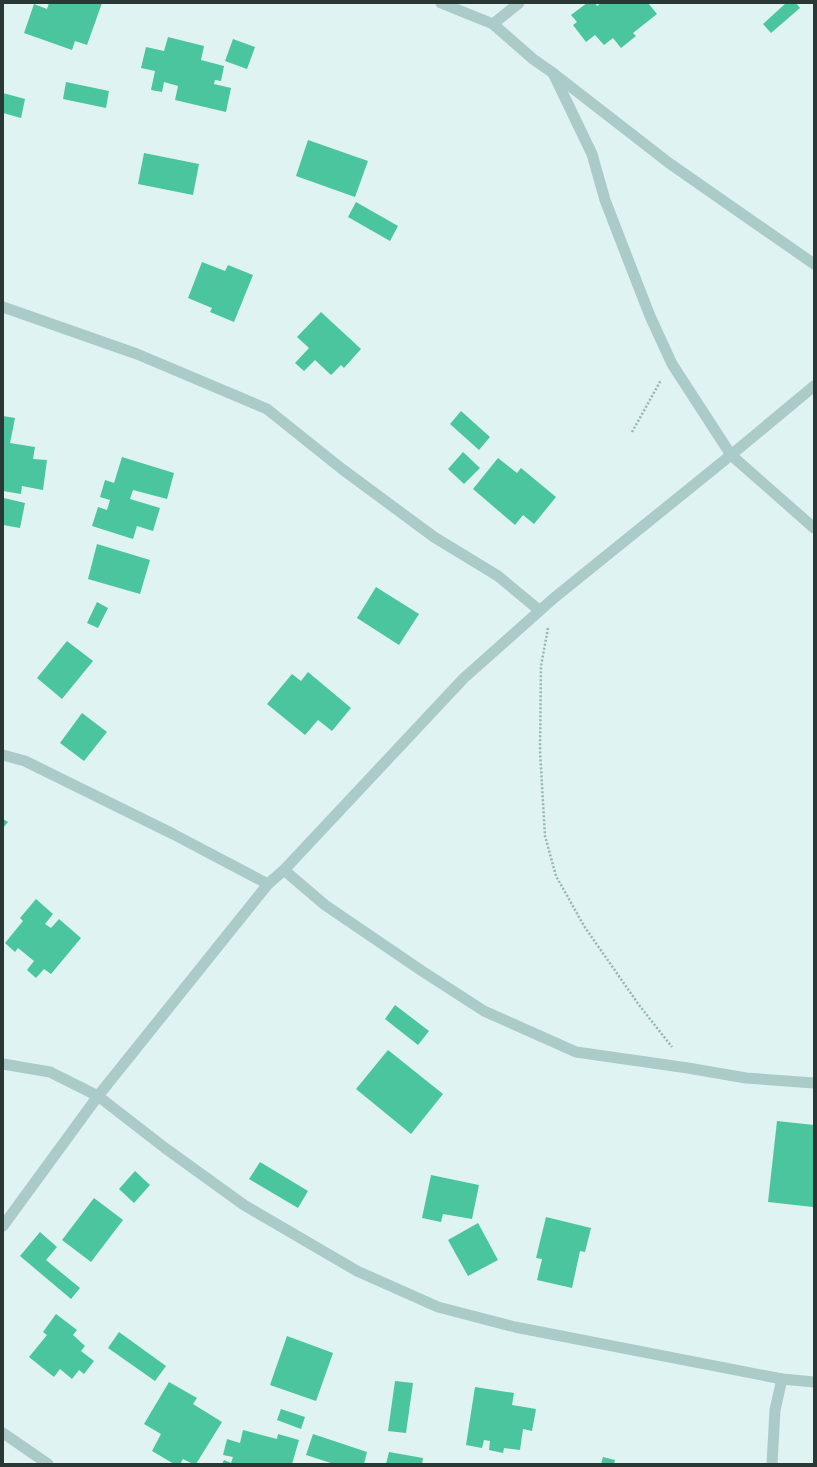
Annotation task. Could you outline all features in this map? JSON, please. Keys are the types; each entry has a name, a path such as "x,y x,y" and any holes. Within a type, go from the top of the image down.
{"street":[{"path":"441,3 493,24 533,60 553,73 669,163 814,264"},
{"path":"493,24 519,3"},
{"path":"553,73 592,154 606,200 627,257 650,316 672,364 731,455 814,528"},
{"path":"3,307 137,354 267,410 342,469 434,537 498,576 539,610"},
{"path":"4,1223 98,1096 268,884 284,870 464,678 539,610 814,386"},
{"path":"3,755 25,761 173,834 268,884"},
{"path":"284,870 325,904 422,971 484,1011 576,1052 746,1078 814,1083"},
{"path":"3,1064 50,1072 98,1096 165,1148 244,1205 357,1271 438,1307 515,1327 782,1379 814,1382"},
{"path":"772,1464 775,1410 782,1379"},
{"path":"3,1433 48,1464"}],"path":[{"path":"632,432 656,387 672,364"},
{"path":"548,628 541,666 540,751 545,836 556,876 584,926 639,1005 688,1068"}],"building":[{"path":"49,3 102,3 87,45 75,41 72,50 24,33 34,4 47,9"},
{"path":"587,3 595,3 597,6 601,3 648,3 657,14 633,33 636,36 621,48 613,38 604,45 595,35 586,42 573,25 577,22 571,15"},
{"path":"786,3 796,3 800,8 771,33 763,24"},
{"path":"168,37 204,46 201,60 224,66 221,81 215,80 214,84 231,88 226,112 175,100 178,86 164,82 162,92 151,90 155,71 141,68 146,47 164,51"},
{"path":"233,39 255,47 247,69 225,61"},
{"path":"66,82 109,91 106,108 63,99"},
{"path":"3,93 25,99 21,118 3,113"},
{"path":"308,140 368,161 355,197 296,176"},
{"path":"144,153 199,164 193,195 138,184"},
{"path":"356,202 398,226 390,241 348,217"},
{"path":"202,262 225,271 228,265 253,275 234,322 210,312 212,308 188,298"},
{"path":"321,312 361,349 344,368 341,365 331,375 315,360 304,371 295,363 309,348 297,337"},
{"path":"461,411 490,437 479,450 450,424"},
{"path":"3,416 15,418 10,443 35,447 33,459 47,460 43,490 22,486 21,494 3,491"},
{"path":"463,452 480,468 464,484 448,469"},
{"path":"122,457 174,473 167,499 133,490 130,499 160,508 153,531 137,526 133,539 92,526 98,507 107,510 110,500 100,497 105,480 114,483"},
{"path":"498,458 517,473 521,468 556,497 534,524 523,515 515,525 473,489"},
{"path":"4,498 25,503 20,528 3,525"},
{"path":"97,544 150,560 140,594 88,579"},
{"path":"376,587 419,614 399,645 357,618"},
{"path":"97,602 108,608 98,628 87,623"},
{"path":"67,641 93,661 62,699 37,678"},
{"path":"308,672 351,708 332,731 318,720 305,735 267,704 292,674 301,681"},
{"path":"82,713 107,732 84,761 60,743"},
{"path":"3,819 8,822 3,828"},
{"path":"36,899 53,914 45,924 51,928 59,919 81,938 51,974 44,969 36,978 27,970 34,961 18,948 15,952 5,943 23,921 20,918"},
{"path":"395,1005 429,1031 418,1045 385,1019"},
{"path":"388,1050 443,1094 411,1134 356,1089"},
{"path":"777,1121 814,1125 813,1207 768,1202"},
{"path":"260,1162 308,1191 298,1208 249,1179"},
{"path":"135,1171 150,1185 134,1203 119,1189"},
{"path":"431,1175 479,1185 472,1219 443,1214 441,1222 422,1218"},
{"path":"94,1198 123,1220 91,1262 62,1240"},
{"path":"546,1217 591,1228 585,1252 580,1251 572,1288 537,1280 542,1259 536,1258"},
{"path":"478,1223 498,1260 468,1276 448,1240"},
{"path":"40,1232 57,1247 46,1260 80,1288 71,1299 20,1256"},
{"path":"56,1314 77,1330 73,1335 85,1346 81,1351 94,1361 84,1374 79,1370 72,1379 60,1369 54,1377 29,1357 47,1335 43,1332"},
{"path":"119,1332 166,1366 155,1381 108,1348"},
{"path":"287,1336 333,1353 316,1401 270,1385"},
{"path":"395,1381 413,1383 406,1433 388,1431"},
{"path":"169,1382 197,1398 193,1404 222,1422 196,1464 183,1459 180,1464 174,1464 152,1451 161,1434 144,1424"},
{"path":"475,1387 514,1393 512,1405 536,1409 532,1431 523,1429 520,1450 504,1448 503,1453 489,1450 490,1441 484,1440 482,1448 466,1445"},
{"path":"281,1409 305,1417 301,1429 277,1420"},
{"path":"243,1430 277,1439 278,1434 299,1440 292,1464 222,1464 224,1460 231,1463 233,1457 223,1455 227,1439 240,1443"},
{"path":"313,1434 367,1452 364,1464 334,1464 306,1455"},
{"path":"389,1452 423,1458 422,1464 386,1464"},
{"path":"603,1457 615,1460 614,1464 601,1464"}]}
